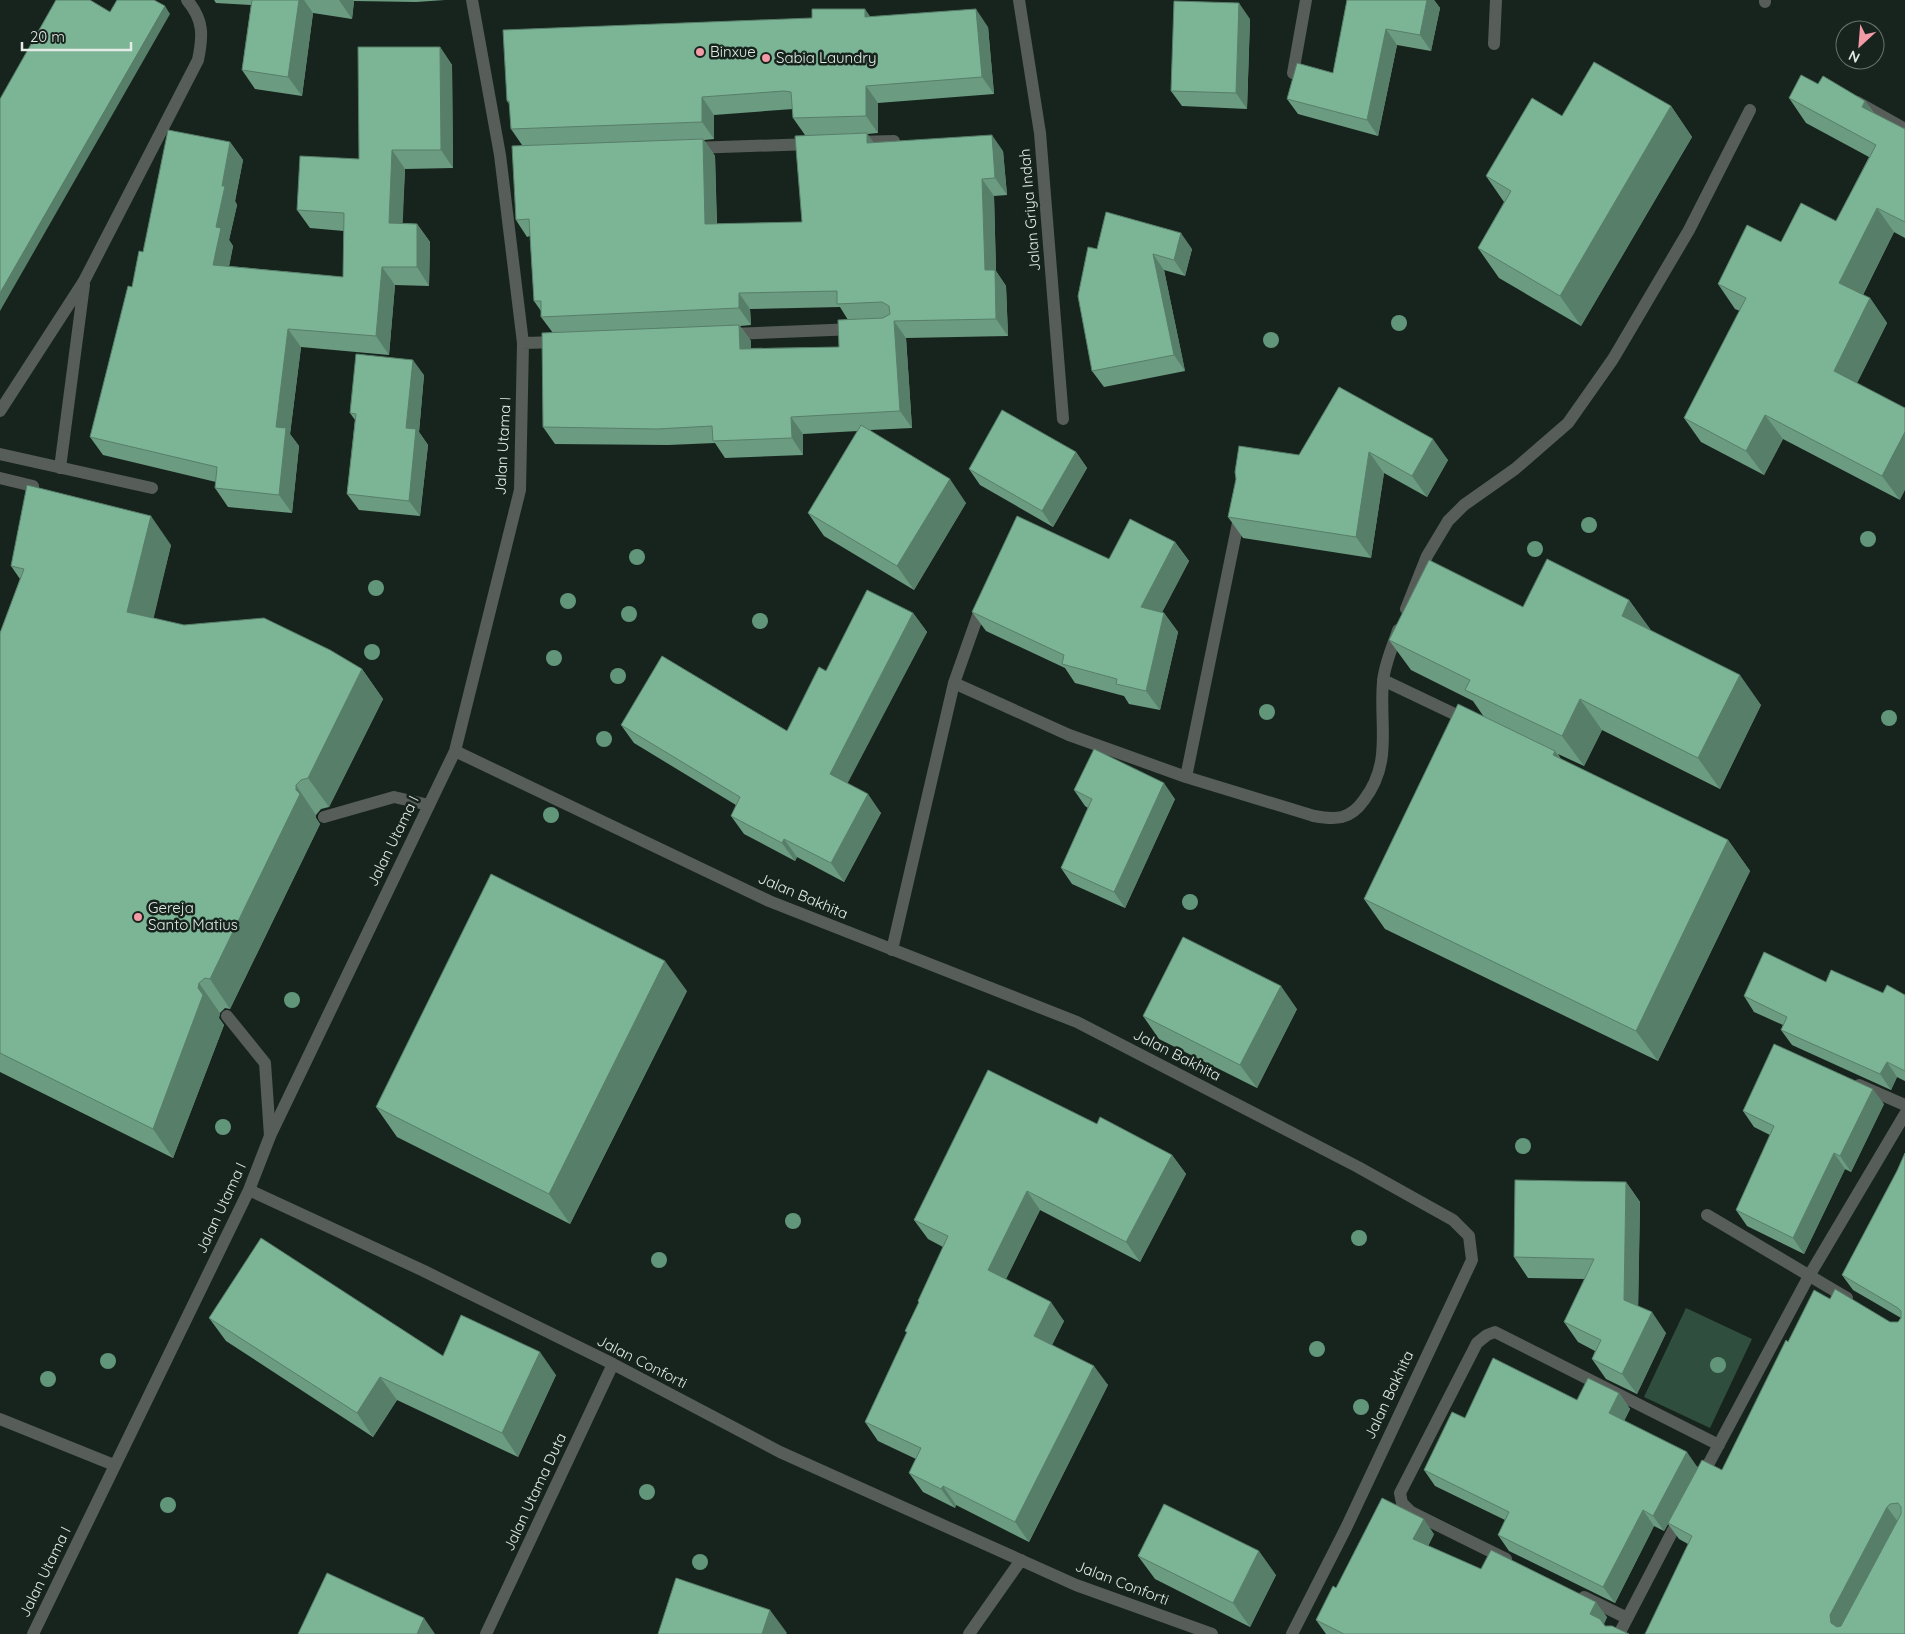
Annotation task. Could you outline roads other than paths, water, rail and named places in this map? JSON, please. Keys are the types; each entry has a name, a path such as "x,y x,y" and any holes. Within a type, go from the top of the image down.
{"street":[{"path":"0,411 84,280 198,60 203,34 194,7 188,0"},
{"name":"Jalan Utama I","path":"33,1634 249,1190 270,1136 455,751 520,490 523,343 505,155 472,0"},
{"name":"Jalan Griya Indah","path":"1019,0 1040,133 1063,419"},
{"path":"1293,73 1306,0"},
{"path":"1494,44 1496,0"},
{"path":"1849,97 1905,129"},
{"path":"954,683 1069,736 1186,777 1314,816 1335,820 1357,809 1375,786 1383,761 1383,680 1399,627 1427,556 1448,521 1464,505 1515,469 1568,423 1613,359 1689,230 1750,110"},
{"path":"845,142 894,141"},
{"path":"677,148 825,143"},
{"path":"60,468 84,280"},
{"path":"714,335 874,328"},
{"path":"523,343 575,341"},
{"path":"0,454 152,488"},
{"path":"0,478 33,486"},
{"path":"1186,777 1243,498"},
{"path":"892,950 954,683 986,593"},
{"path":"1383,680 1481,727"},
{"name":"Jalan Bakhita","path":"455,751 769,901 1077,1022 1358,1167 1453,1220 1469,1236 1472,1260 1346,1528 1292,1634"},
{"path":"324,818 394,797 428,805"},
{"path":"227,1016 265,1062 270,1136"},
{"path":"1844,1078 1905,1105"},
{"path":"1696,1488 1809,1276 1905,1114"},
{"name":"Jalan Conforti","path":"249,1190 424,1271 613,1364 780,1452 1076,1585 1212,1634"},
{"path":"1707,1216 1857,1303"},
{"path":"1514,1563 1410,1512 1402,1503 1400,1493 1477,1343 1486,1335 1495,1332 1719,1445"},
{"name":"Jalan Utama Duta","path":"486,1634 613,1364"},
{"path":"0,1419 114,1465"},
{"path":"1619,1634 1687,1506"},
{"path":"969,1634 1021,1560"},
{"path":"1575,1593 1627,1618"}],"place":[{"name":"Binxue","path":"700,52"},
{"name":"Sabia Laundry","path":"766,58"},
{"name":"Gereja Santo Matius","path":"138,917"}]}
